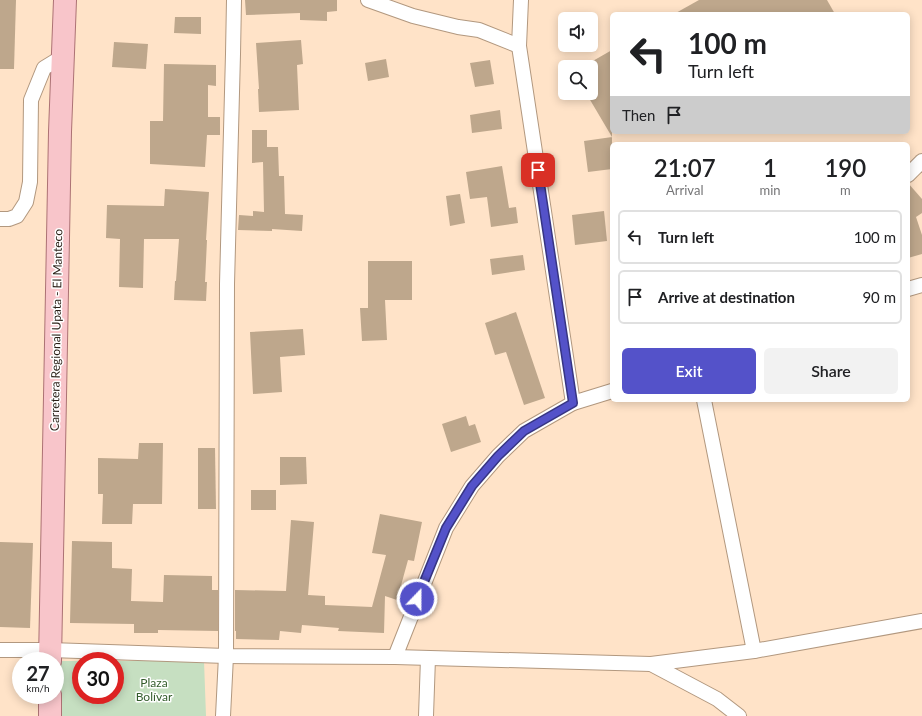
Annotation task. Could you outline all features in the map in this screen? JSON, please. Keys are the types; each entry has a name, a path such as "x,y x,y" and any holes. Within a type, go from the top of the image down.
{"main road":[{"name":"Carretera Regional Upata - El Manteco","path":"50,652 64,0"},
{"path":"50,704 50,716"}],"street":[{"path":"223,716 226,656 227,284 234,0"},
{"path":"368,0 413,16 458,27 478,30 519,46"},
{"path":"521,0 519,46 573,403"},
{"path":"0,219 9,219 17,216 26,202 30,182 31,100 44,68 62,57"},
{"path":"910,173 922,161"},
{"path":"910,288 922,285"},
{"path":"395,656 446,528 472,486 498,456 524,431 573,403 610,392"},
{"path":"704,402 754,651"},
{"path":"64,656 395,656 651,664 754,651 922,621"},
{"path":"0,650 17,652"},
{"path":"426,716 428,658"},
{"path":"651,664 717,699 739,716"}],"green space":[{"name":"Plaza Bolívar","path":"64,661 72,661 72,704 124,704 124,661 204,661 206,716 57,716 57,704 64,704"}],"building":[{"path":"0,0 16,0 14,69 0,69"},
{"path":"245,0 337,0 337,11 327,12 327,21 300,20 300,13 246,15"},
{"path":"699,0 827,0 834,12 678,12"},
{"path":"175,17 201,17 201,34 174,33"},
{"path":"301,40 303,64 297,65 299,110 259,112 256,43"},
{"path":"114,42 148,44 146,69 112,67"},
{"path":"610,51 610,134 590,100 598,100 598,60 594,60"},
{"path":"386,59 389,77 368,81 365,63"},
{"path":"490,60 494,84 475,87 470,63"},
{"path":"164,64 216,65 216,86 208,85 208,117 220,117 220,135 207,135 205,167 150,164 150,121 163,121"},
{"path":"500,110 502,129 472,133 470,115"},
{"path":"252,130 267,130 267,147 278,147 279,176 284,176 285,214 303,215 302,231 272,229 272,231 238,230 239,215 253,216 253,211 264,212 263,162 252,163"},
{"path":"612,137 612,142 610,142 610,169 588,172 584,141"},
{"path":"502,166 509,208 516,207 518,223 491,227 487,197 470,199 466,172"},
{"path":"910,185 922,199 922,213 916,217 922,235 922,254 910,257"},
{"path":"165,189 209,192 206,240 206,301 174,300 179,239 144,239 143,288 119,287 120,239 106,238 107,205 164,206"},
{"path":"460,194 465,223 450,226 446,196"},
{"path":"604,211 607,241 575,245 572,215"},
{"path":"523,255 525,270 492,275 490,259"},
{"path":"368,261 412,261 412,300 385,300 387,340 362,341 360,308 368,308"},
{"path":"516,312 545,398 524,405 506,352 495,355 485,323"},
{"path":"303,329 305,355 280,357 282,392 253,394 250,332"},
{"path":"466,416 469,426 475,424 481,442 451,452 442,424"},
{"path":"139,443 163,443 162,504 133,504 132,524 102,524 103,494 98,494 98,458 138,459"},
{"path":"198,448 215,448 216,509 198,509"},
{"path":"280,457 306,457 307,484 280,485"},
{"path":"251,490 276,490 276,510 251,510"},
{"path":"380,514 422,522 414,561 408,560 397,600 385,596 384,633 338,631 339,628 302,625 301,633 280,631 279,640 236,639 235,590 286,591 291,520 314,522 308,595 325,596 325,605 372,607 386,555 372,553"},
{"path":"72,541 112,542 112,568 132,569 131,601 163,602 164,575 212,576 212,590 218,590 218,631 158,630 158,633 134,633 134,624 70,623"},
{"path":"0,542 33,543 30,628 0,627"}],"route":[{"path":"417,599 446,528 472,486 498,456 524,431 573,403 538,170"}]}
